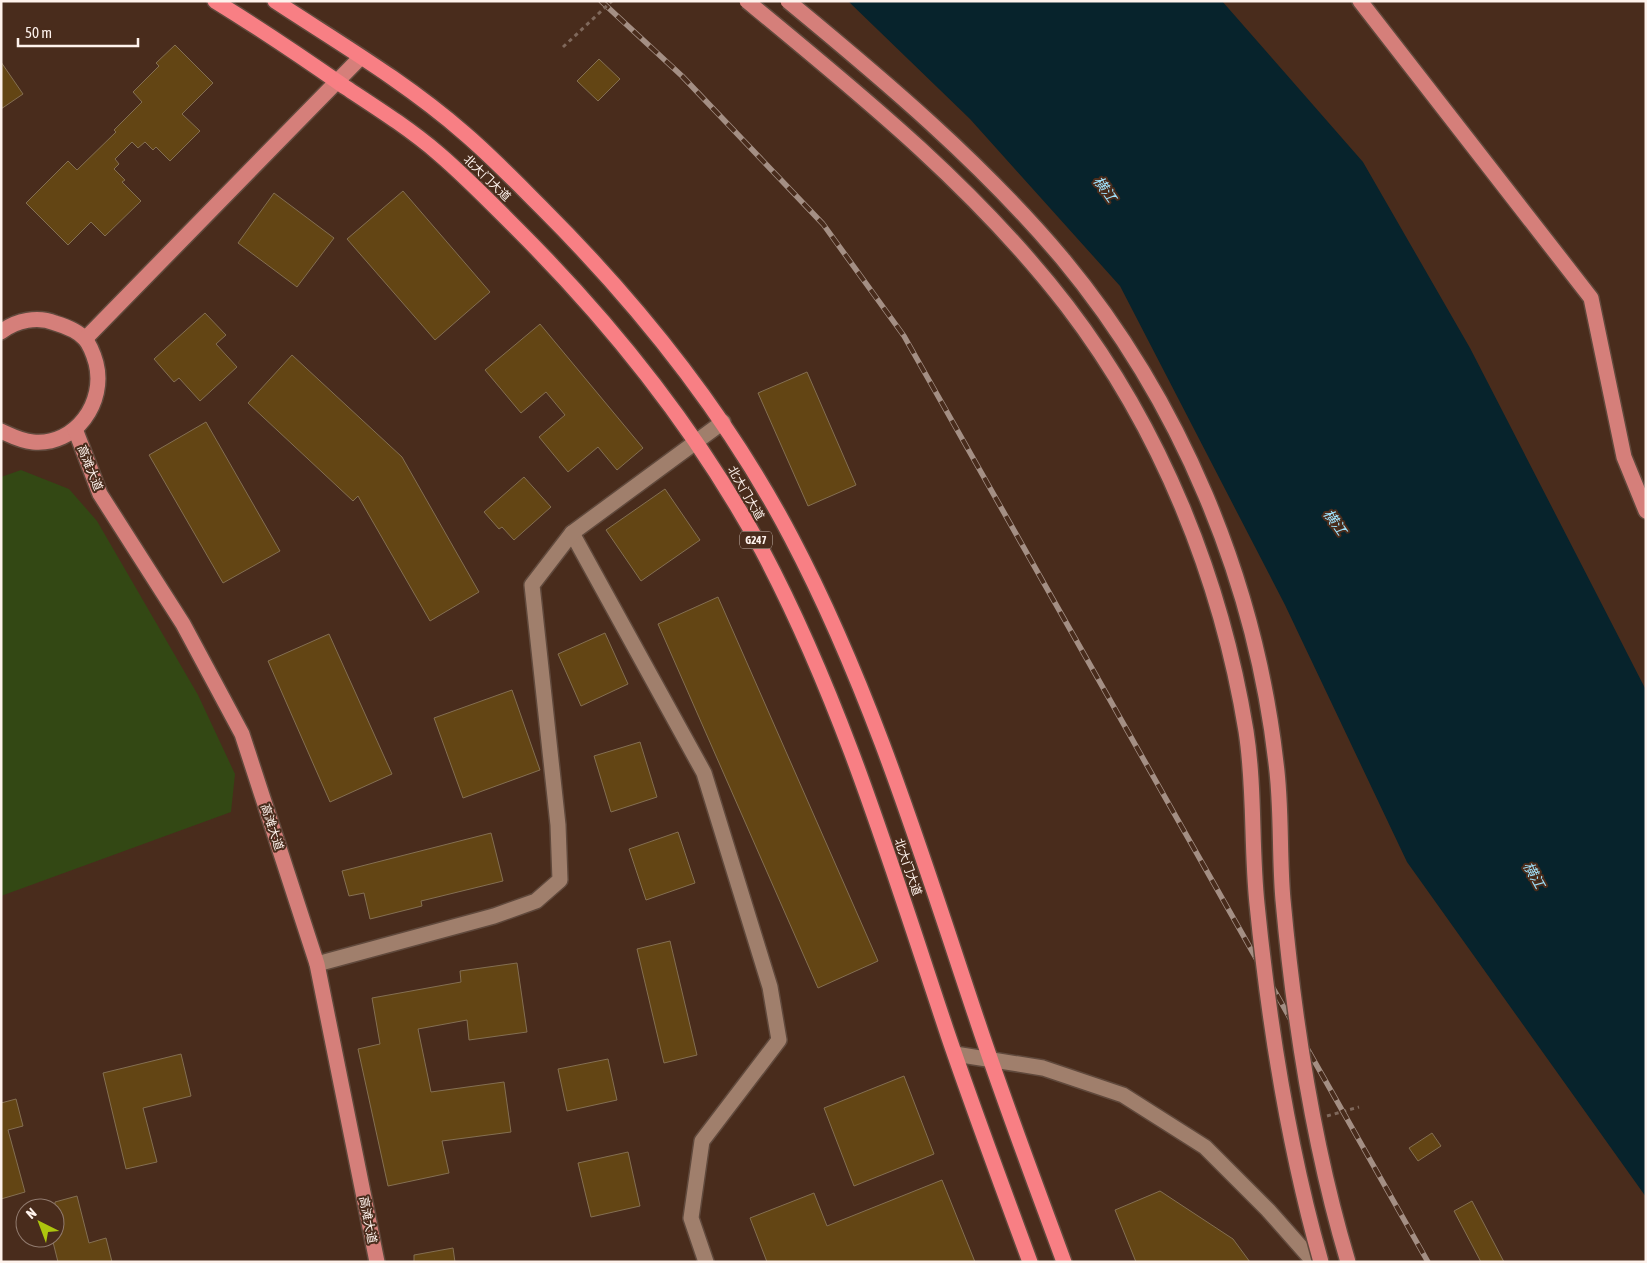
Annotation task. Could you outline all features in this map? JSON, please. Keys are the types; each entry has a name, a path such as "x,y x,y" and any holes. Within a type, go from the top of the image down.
{"highway":[{"name":"北大门大道","path":"215,1 436,151 537,248 620,339 697,441 762,551 813,657 869,802 954,1054 1030,1262"},
{"name":"北大门大道","path":"276,1 456,126 595,262 686,370 723,422 791,536 842,644 897,782 991,1060 1064,1262"}],"main road":[{"path":"747,1 877,110 962,190 1013,242 1067,306 1109,366 1133,406 1170,478 1206,573 1240,697 1250,767 1256,900 1270,1015 1295,1157 1320,1262"},
{"path":"788,1 940,132 1016,206 1062,258 1111,322 1140,366 1201,483 1237,582 1265,692 1276,763 1283,897 1298,1028 1322,1160 1348,1262"},
{"path":"1360,1 1592,298 1624,457 1646,511"},
{"path":"86,339 360,58"},
{"path":"1,431 17,439 34,442 52,440 83,422 93,407 98,390 98,372 86,339 68,327 48,320 27,320 3,327"},
{"name":"高滩大道","path":"75,428 100,494 183,624 242,734 317,964 377,1262"}],"street":[{"path":"317,964 494,916 536,901 560,880 558,825 532,585 572,533 723,422"},
{"path":"572,533 704,772 770,987 778,1040 702,1141 691,1218 706,1262"},
{"path":"954,1054 1044,1068 1123,1095 1205,1147 1268,1210 1314,1262"}],"path":[{"path":"563,47 612,1"}],"green space":[{"path":"21,470 69,489 97,521 198,695 235,774 231,812 1,896 1,477"}],"water":[{"name":"横江","path":"848,1 1222,1 1363,162 1470,348 1646,690 1646,1197 1407,862 1285,605 1120,286 970,119"}],"building":[{"path":"175,45 213,83 182,114 200,131 170,161 156,147 153,150 145,142 138,148 132,142 115,159 119,164 114,169 125,180 122,182 141,201 105,236 91,222 68,245 26,203 68,161 77,170 116,132 114,130 142,102 133,92 159,66 156,63"},
{"path":"599,59 620,79 598,101 577,81"},
{"path":"1,62 23,94 1,109"},
{"path":"403,191 490,292 435,340 347,239"},
{"path":"274,193 334,238 297,287 238,243"},
{"path":"205,313 226,335 216,344 237,367 200,401 179,378 174,382 154,359"},
{"path":"540,324 643,448 617,470 598,447 568,472 539,437 565,415 546,392 521,413 485,370"},
{"path":"292,355 402,457 479,592 430,621 358,496 353,501 248,403"},
{"path":"807,372 856,485 808,506 758,393"},
{"path":"206,422 280,551 223,583 149,455"},
{"path":"524,477 551,507 514,540 502,527 499,529 484,512"},
{"path":"665,489 700,540 641,581 606,530"},
{"path":"718,597 878,961 818,988 658,624"},
{"path":"605,633 628,684 581,706 558,654"},
{"path":"329,634 392,774 330,802 268,661"},
{"path":"512,690 540,770 463,798 434,718"},
{"path":"640,742 657,797 611,812 594,756"},
{"path":"678,832 695,883 646,900 629,849"},
{"path":"491,833 503,881 421,901 422,906 370,919 364,893 349,896 342,871"},
{"path":"670,941 697,1055 664,1063 637,949"},
{"path":"517,963 527,1032 469,1040 467,1020 418,1029 431,1092 504,1082 511,1132 442,1141 449,1173 388,1186 358,1049 380,1044 372,998 461,982 460,971"},
{"path":"181,1054 191,1096 143,1108 157,1162 126,1169 103,1073"},
{"path":"608,1059 617,1100 567,1111 558,1069"},
{"path":"904,1076 934,1154 854,1186 824,1108"},
{"path":"16,1099 23,1126 8,1130 25,1192 1,1199 1,1103"},
{"path":"1432,1133 1441,1146 1418,1161 1409,1148"},
{"path":"628,1152 640,1206 591,1217 578,1163"},
{"path":"942,1180 975,1262 767,1262 750,1218 814,1193 827,1226"},
{"path":"1160,1191 1233,1239 1250,1262 1136,1262 1115,1210"},
{"path":"77,1196 89,1243 106,1238 112,1262 58,1262 54,1248 65,1248 65,1199"},
{"path":"1472,1201 1504,1262 1481,1262 1454,1211"},
{"path":"453,1248 455,1262 414,1262 414,1255"}],"railway":[{"path":"601,1 682,76 823,224 904,336 1428,1262"}]}
